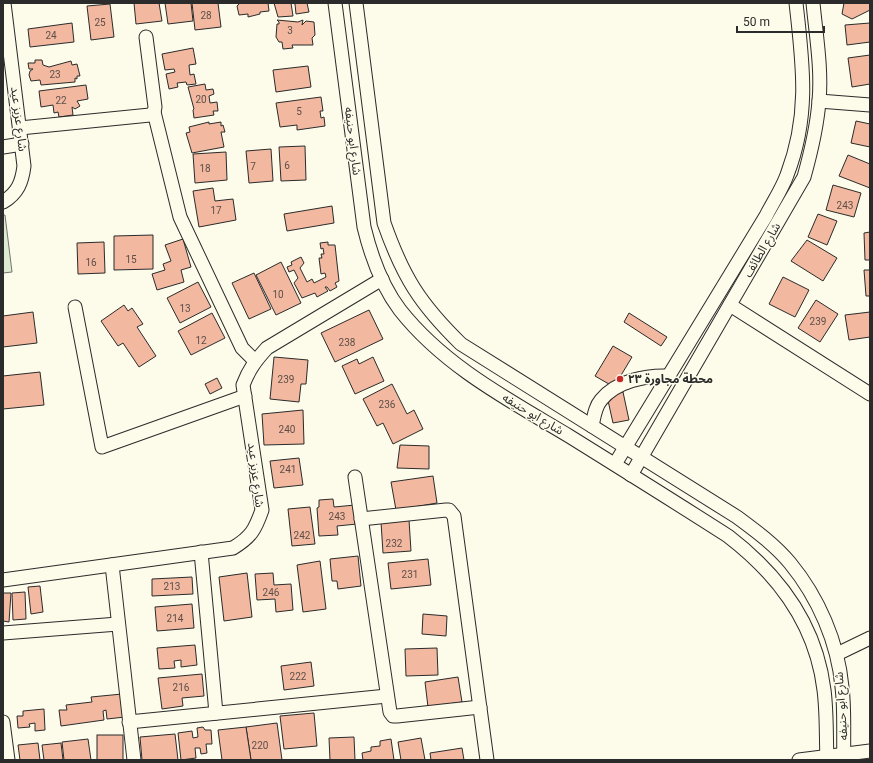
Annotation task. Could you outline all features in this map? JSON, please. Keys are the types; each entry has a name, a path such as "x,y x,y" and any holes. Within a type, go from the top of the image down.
{"street":[{"name":"شارع عزيز عيد","path":"3,202 13,196 22,182 24,166 4,3"},
{"name":"شارع ابو حنيفه","path":"335,3 364,227 371,254 382,279 399,309 422,335 448,358 495,391 615,464 728,536 753,555 775,577 793,602 808,630 818,659 824,690 826,758"},
{"name":"شارع ابو حنيفه","path":"356,3 384,223 396,257 413,290 435,319 461,344 737,516 765,538 790,562 810,591 826,622 837,654 842,687 844,757"},
{"name":"شارع الطائف","path":"615,464 766,216 787,175 800,132 804,87 796,3"},
{"name":"شارع الطائف","path":"631,475 804,177 814,139 819,101 819,72 813,3"},
{"path":"146,37 156,107 154,112 180,217 242,348 254,361"},
{"path":"819,101 870,105"},
{"path":"20,128 150,115 154,112"},
{"path":"3,147 22,144"},
{"name":"شارع عزيز عيد","path":"3,580 233,548 246,541 255,530 262,510 243,385 254,361 267,348 382,279"},
{"path":"730,305 870,394"},
{"path":"75,307 102,447 245,396"},
{"path":"592,426 595,410 600,400 614,388 648,376 669,376"},
{"path":"355,477 390,712 393,716 397,716 480,707"},
{"path":"361,519 446,510 452,512 454,516 487,760"},
{"path":"201,552 216,713"},
{"path":"112,565 134,760"},
{"path":"3,633 118,624"},
{"path":"837,654 870,638"},
{"path":"130,722 387,696"},
{"path":"3,722 8,760"},
{"path":"799,760 844,757 870,751"}],"green space":[{"path":"3,215 5,215 12,272 3,273"}],"building":[{"path":"134,3 159,3 162,21 136,24"},
{"path":"165,3 191,3 193,21 168,24"},
{"path":"192,3 218,3 221,27 195,30"},
{"path":"240,3 268,3 269,11 260,12 260,14 248,17 248,14 239,15 237,6"},
{"path":"274,3 291,3 293,16 278,17"},
{"path":"293,3 307,3 309,12 296,14 295,4"},
{"path":"844,3 870,3 870,10 852,19 842,14"},
{"path":"110,4 114,37 91,40 87,6"},
{"path":"277,20 298,22 303,20 302,25 306,21 314,22 315,35 312,38 313,45 292,45 293,48 283,49 282,42 279,42 276,37 277,24 279,24"},
{"path":"72,23 74,42 30,47 28,29"},
{"path":"870,23 870,42 847,45 845,25"},
{"path":"193,48 196,64 189,65 190,75 194,74 196,84 187,85 186,82 177,83 178,87 169,89 166,74 175,72 174,69 165,70 162,54"},
{"path":"870,55 870,84 852,87 848,58"},
{"path":"35,60 42,60 43,65 49,67 71,61 72,65 77,64 80,76 77,76 77,79 75,78 75,82 41,85 40,80 31,81 29,75 30,71 33,69 29,69 28,63 35,63"},
{"path":"308,66 311,87 276,92 273,70"},
{"path":"205,84 206,90 213,89 214,94 209,96 210,103 217,102 218,111 213,111 214,115 194,118 194,109 188,87"},
{"path":"86,85 88,99 77,101 80,106 75,109 72,107 73,115 59,117 58,112 54,113 53,105 41,107 39,91"},
{"path":"321,97 323,111 320,111 321,118 324,117 325,126 297,130 297,125 280,127 276,103"},
{"path":"856,121 870,124 870,147 851,143"},
{"path":"209,122 209,124 221,122 221,126 223,125 225,132 221,132 224,147 192,153 186,133 190,132 189,127"},
{"path":"305,146 306,180 281,181 279,147"},
{"path":"271,149 273,181 249,183 246,151"},
{"path":"226,152 227,180 195,183 193,154"},
{"path":"848,155 870,164 870,188 839,176"},
{"path":"833,185 861,193 854,217 826,210"},
{"path":"213,188 215,201 233,199 236,220 199,227 193,191"},
{"path":"332,206 334,223 287,231 284,214"},
{"path":"818,214 837,221 827,245 808,237"},
{"path":"870,232 870,260 865,260 864,233"},
{"path":"153,235 153,269 114,270 114,236"},
{"path":"183,239 191,267 181,270 184,282 157,290 152,274 165,270 163,264 171,261 165,245"},
{"path":"807,240 837,258 823,281 791,261"},
{"path":"104,242 105,273 78,274 77,243"},
{"path":"328,242 328,245 335,245 339,281 335,283 337,287 330,291 327,287 325,287 328,291 317,297 315,293 302,298 294,283 298,278 294,270 289,272 287,267 292,265 291,262 301,257 304,263 300,268 307,282 312,279 314,283 326,277 325,273 321,274 319,258 322,258 321,254 324,254 320,243"},
{"path":"281,262 301,303 276,315 256,275"},
{"path":"864,270 870,270 870,296 866,296"},
{"path":"254,273 271,309 249,319 232,283"},
{"path":"783,277 809,290 795,317 769,304"},
{"path":"198,282 211,307 180,323 167,298"},
{"path":"816,300 838,314 820,342 798,328"},
{"path":"124,305 128,311 132,308 143,324 137,327 156,356 139,367 123,343 118,346 101,321"},
{"path":"369,310 383,339 335,362 321,333"},
{"path":"33,312 37,343 3,347 3,316"},
{"path":"870,312 870,337 849,340 845,315"},
{"path":"212,313 225,338 191,355 178,331"},
{"path":"629,313 667,337 661,346 624,322"},
{"path":"613,346 632,357 614,387 595,376"},
{"path":"274,357 308,360 306,384 301,384 299,402 270,399"},
{"path":"373,357 384,381 355,394 342,366 357,359 359,364"},
{"path":"40,372 44,405 3,409 3,376"},
{"path":"217,378 222,388 210,394 205,384"},
{"path":"392,384 407,414 414,410 423,429 393,444 383,423 377,426 363,399"},
{"path":"623,392 629,420 613,423 607,396"},
{"path":"303,410 304,444 264,445 262,414"},
{"path":"400,445 429,446 429,469 397,468"},
{"path":"299,458 303,485 274,488 270,461"},
{"path":"433,476 437,503 396,510 391,482"},
{"path":"333,499 334,507 355,505 357,524 337,526 338,535 319,536 317,508 319,507 319,500"},
{"path":"310,507 315,544 292,546 288,509"},
{"path":"409,520 411,551 383,553 381,522"},
{"path":"358,556 361,586 338,589 337,581 332,581 330,559"},
{"path":"428,559 431,585 391,589 388,563"},
{"path":"320,561 326,609 303,612 297,565"},
{"path":"247,573 252,617 224,621 219,577"},
{"path":"273,573 274,585 291,584 293,610 276,612 275,599 257,600 255,574"},
{"path":"192,577 193,594 152,596 152,579"},
{"path":"40,586 43,612 31,614 28,587"},
{"path":"25,592 26,619 13,620 12,593"},
{"path":"3,593 11,593 9,622 3,621"},
{"path":"192,604 194,628 157,631 155,607"},
{"path":"423,614 447,616 446,636 422,634"},
{"path":"195,645 197,665 181,667 181,660 174,661 175,668 159,669 157,648"},
{"path":"437,648 438,675 406,676 405,649"},
{"path":"311,662 314,686 284,690 281,666"},
{"path":"202,674 204,696 182,698 183,706 162,709 158,678"},
{"path":"458,677 462,702 428,707 425,682"},
{"path":"122,694 125,717 107,719 106,710 103,711 104,720 61,726 59,710 67,710 66,705 92,702 91,697"},
{"path":"44,709 45,730 35,731 35,723 29,724 30,727 18,728 17,716 23,716 23,711"},
{"path":"314,713 317,746 284,749 280,716"},
{"path":"277,723 282,760 251,760 246,727"},
{"path":"203,727 205,730 211,730 212,744 206,744 207,753 201,754 200,748 195,748 196,758 181,760 178,733 192,731 193,738 198,737 197,728"},
{"path":"246,727 251,760 222,760 218,730"},
{"path":"175,734 178,760 142,760 140,737"},
{"path":"97,735 123,735 123,760 97,760"},
{"path":"354,737 355,760 330,760 329,738"},
{"path":"421,738 425,760 401,760 398,742"},
{"path":"88,739 91,760 64,760 62,742"},
{"path":"391,739 394,760 363,760 362,753 371,751 371,747 380,746 380,741"},
{"path":"38,743 40,760 20,760 18,745"},
{"path":"61,743 63,760 44,760 42,745"},
{"path":"462,748 464,760 431,760 430,753"}],"place":[{"name":"محطة مجاورة ٢٣","path":"620,379"}]}
